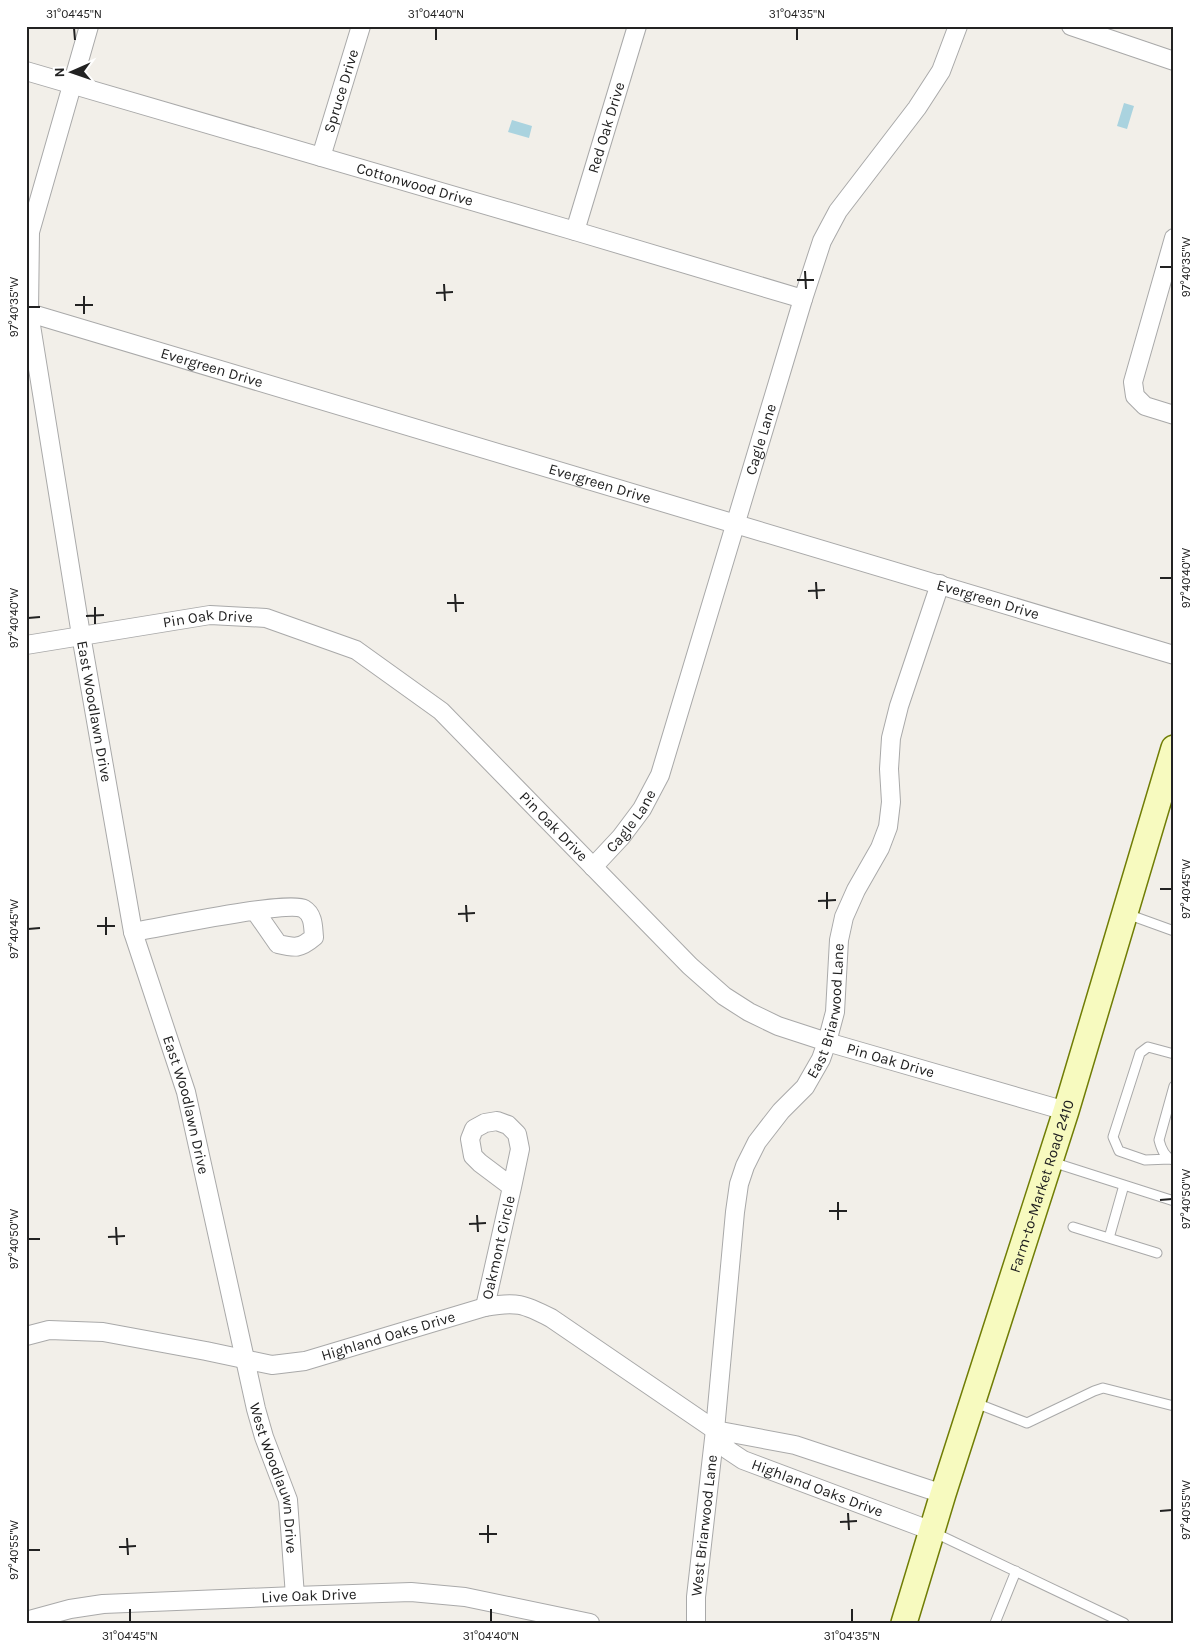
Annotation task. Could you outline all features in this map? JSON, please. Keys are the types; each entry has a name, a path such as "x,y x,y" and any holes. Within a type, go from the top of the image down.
{"main road":[{"name":"Farm-to-Market Road 2410","path":"904,1623 972,1402 1066,1111 1125,913 1168,786 1174,748"}],"street":[{"name":"East Woodlawn Drive","path":"89,26 30,232 28,312 81,635 133,932 186,1092 246,1360"},
{"name":"Spruce Drive","path":"322,157 361,26"},
{"name":"Red Oak Drive","path":"575,231 637,26"},
{"name":"Cagle Lane","path":"593,867 642,809 660,774 822,241 838,211 917,108 940,71 958,26"},
{"path":"1071,26 1174,61"},
{"name":"Cottonwood Drive","path":"26,71 803,299"},
{"path":"1174,238 1133,382 1135,396 1145,406 1174,415"},
{"name":"Evergreen Drive","path":"28,312 1174,655"},
{"name":"East Briarwood Lane","path":"714,1430 739,1184 745,1166 757,1142 781,1111 806,1086 821,1059 827,1042 835,1012 839,940 844,917 856,890 880,848 888,827 891,802 889,769 891,738 898,706 940,584"},
{"name":"Pin Oak Drive","path":"26,645 210,615 266,618 356,650 441,711 690,966 724,996 748,1012 778,1026 827,1042 1066,1111"},
{"path":"133,932 256,911"},
{"name":"Oakmont Circle","path":"485,1307 512,1187"},
{"name":"Highland Oaks Drive","path":"26,1336 49,1330 103,1332 272,1365 305,1361 485,1307 506,1303 528,1306 551,1318 714,1430 728,1450 743,1460 932,1531"},
{"name":"West Woodlauwn Drive","path":"246,1360 259,1419 288,1500 295,1596"},
{"name":"Highland Oaks Drive","path":"714,1430 795,1445 943,1494"},
{"name":"West Briarwood Lane","path":"696,1623 696,1597 714,1430"},
{"name":"Live Oak Drive","path":"26,1620 70,1609 103,1604 411,1592 456,1596 590,1623"}],"lane":[{"path":"1125,913 1174,931"},
{"path":"1172,1160 1145,1160 1119,1150 1114,1137 1140,1053 1148,1047 1174,1054"},
{"path":"1172,1160 1161,1147 1159,1140 1174,1086"},
{"path":"1050,1161 1174,1201"},
{"path":"1110,1238 1124,1185"},
{"path":"1073,1227 1157,1253"},
{"path":"972,1402 1027,1423 1103,1388 1174,1406"},
{"path":"932,1531 1124,1623"},
{"path":"995,1623 1016,1571"}],"water":[{"path":"1124,103 1134,106 1127,129 1117,126"},
{"path":"512,120 532,126 529,138 508,132"}]}
